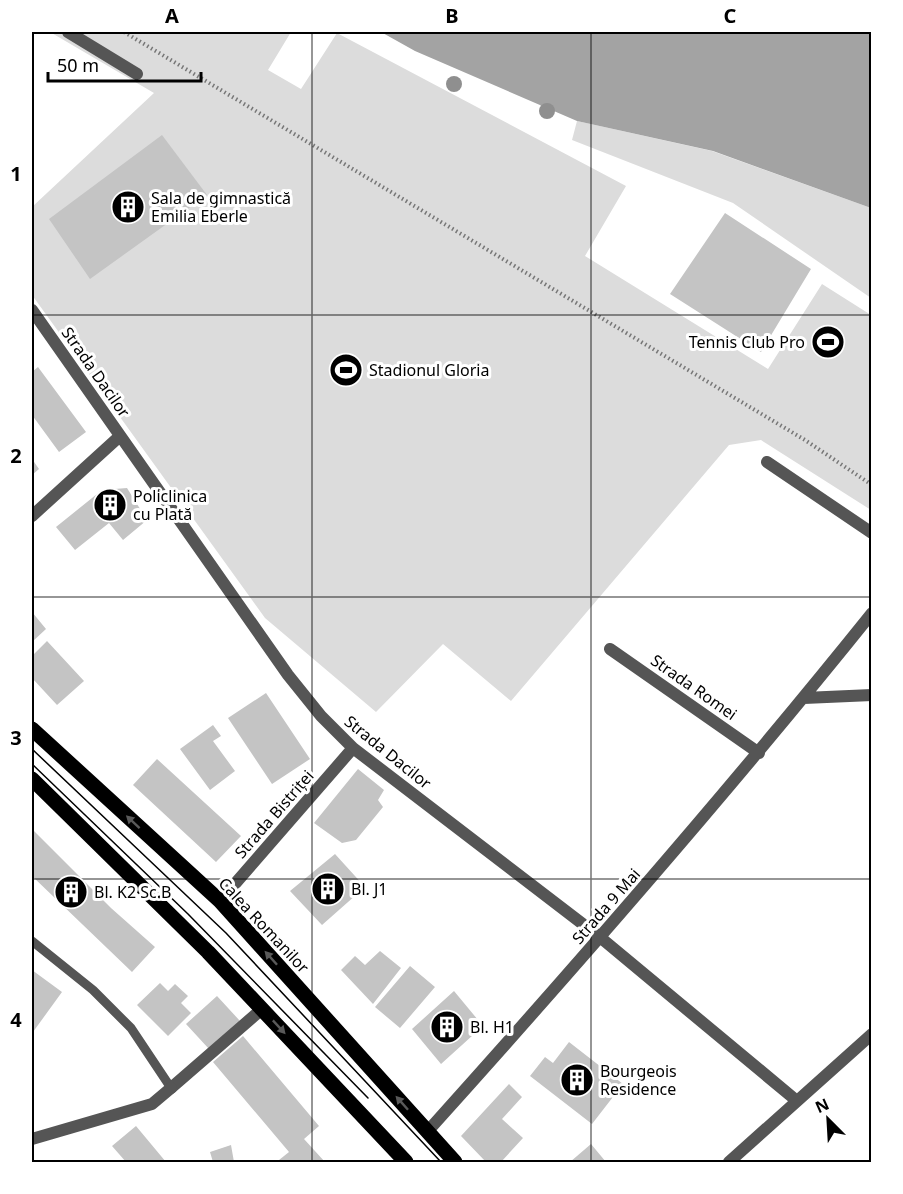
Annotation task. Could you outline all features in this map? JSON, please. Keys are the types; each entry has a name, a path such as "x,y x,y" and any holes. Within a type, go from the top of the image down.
{"main road":[{"name":"Calea Romanilor","path":"32,729 220,901 455,1162"},
{"path":"32,779 208,952 406,1162"}],"street":[{"path":"68,32 136,74"},
{"name":"Strada Dacilor","path":"32,310 288,675 321,716 353,747 601,938 797,1101"},
{"path":"32,516 120,436"},
{"path":"767,462 872,533"},
{"name":"Strada 9 Mai","path":"427,1132 601,938 759,753 872,613"},
{"name":"Strada Romei","path":"610,649 759,753"},
{"path":"804,698 872,695"},
{"name":"Strada Bistriței","path":"220,901 353,747"},
{"path":"32,1139 152,1104 262,1009"},
{"path":"729,1162 872,1034"}],"lane":[{"path":"32,941 93,990 131,1028 171,1088"}],"path":[{"path":"124,32 805,440 872,485"}],"shaded area":[{"name":"Stadionul Gloria","path":"50,32 291,32 268,70 301,89 337,33 626,186 585,256 768,369 822,284 871,315 871,510 761,440 729,445 511,701 443,644 376,712 265,618 32,295 32,207 154,93"},
{"path":"381,32 871,32 871,208 713,151 577,121 415,51"},
{"path":"577,121 712,151 871,208 871,298 733,203 572,140"}],"building":[{"name":"Sala de gimnastică Emilia Eberle","path":"162,135 207,195 90,279 49,219"},
{"path":"725,213 811,269 761,352 670,294"},
{"path":"38,367 86,432 59,452 32,415 32,372"},
{"path":"32,459 39,469 32,475"},
{"name":"Policlinica cu Plată","path":"127,488 147,520 123,540 109,523 75,550 56,527 102,490"},
{"path":"32,612 46,629 32,642"},
{"path":"47,641 84,681 57,705 32,678 32,656"},
{"path":"266,693 310,759 272,784 228,718"},
{"path":"213,725 221,736 213,741 235,771 210,790 180,749"},
{"path":"157,759 241,836 216,862 133,785"},
{"path":"358,769 384,790 378,800 383,807 356,840 342,843 314,823"},
{"path":"32,829 111,908 155,947 132,972 32,876"},
{"name":"Bl. J1","path":"335,854 365,887 322,925 290,891"},
{"path":"380,951 401,968 373,1004 341,970 355,956 365,965"},
{"path":"410,966 435,987 400,1028 375,1007"},
{"path":"32,970 62,992 33,1032 32,1031"},
{"path":"160,983 168,991 175,984 188,996 181,1003 191,1013 168,1036 137,1005"},
{"name":"Bl. H1","path":"454,991 483,1026 441,1064 412,1029"},
{"path":"217,996 240,1021 209,1049 186,1024"},
{"path":"243,1036 319,1126 304,1139 325,1162 281,1162 279,1160 289,1152 213,1062"},
{"name":"Bourgeois Residence","path":"569,1042 623,1084 592,1124 530,1076 545,1057 553,1063"},
{"path":"509,1084 522,1097 502,1119 523,1138 501,1162 486,1162 461,1136"},
{"path":"136,1126 166,1162 126,1162 112,1146"},
{"path":"591,1144 606,1162 570,1162"},
{"path":"231,1145 234,1162 213,1162 210,1152"}],"tram line":[{"path":"32,749 226,933 441,1162"},
{"path":"32,764 188,914 368,1098"}],"place":[{"name":"Sala de gimnastică Emilia Eberle","path":"128,207"},
{"name":"Tennis Club Pro","path":"828,342"},
{"name":"Stadionul Gloria","path":"346,370"},
{"name":"Policlinica cu Plată","path":"110,505"},
{"name":"Bl. J1","path":"328,889"},
{"name":"Bl. K2 Sc.B","path":"71,892"},
{"name":"Bl. H1","path":"447,1027"},
{"name":"Bourgeois Residence","path":"577,1080"}]}
